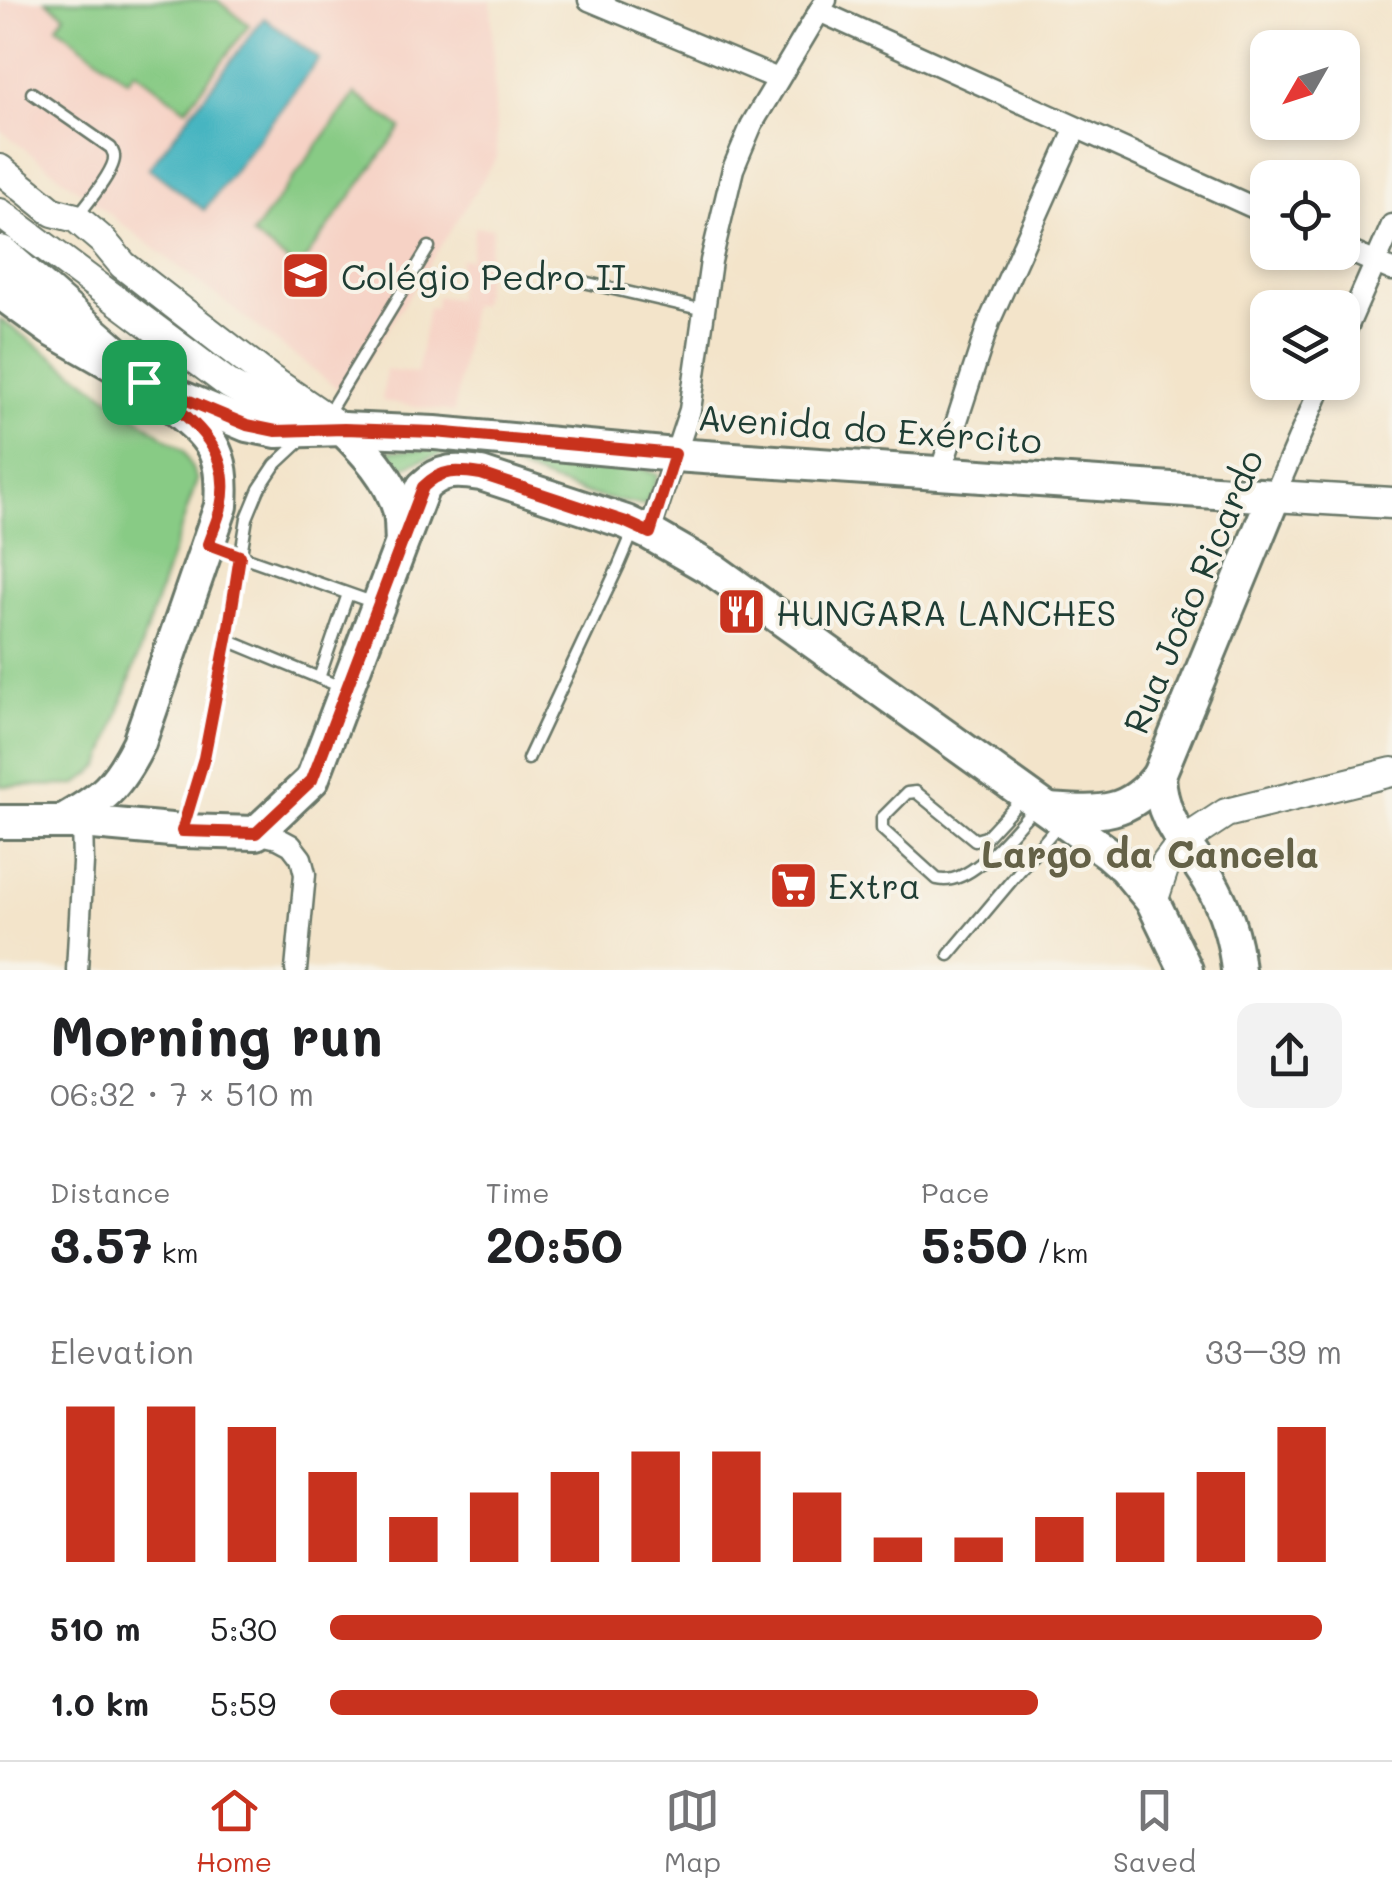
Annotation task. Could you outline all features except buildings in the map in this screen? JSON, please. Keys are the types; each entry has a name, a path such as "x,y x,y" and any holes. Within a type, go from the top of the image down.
{"highway":[{"path":"4,271 144,382"}],"main road":[{"name":"Avenida do Exército","path":"144,382 247,425 276,431 328,425 675,454 1392,503"},
{"path":"72,822 109,790 139,743 221,506 223,478 216,451 200,429 144,382"},
{"path":"328,425 362,447 384,477 400,510 402,542"},
{"path":"0,822 72,822 256,833 312,780 333,684 362,599 402,542 423,487 435,476 457,470 481,474 642,530 715,571 1108,853 1153,902 1186,970"},
{"name":"Rua João Ricardo","path":"1159,775 1274,496"},
{"path":"1044,806 1106,812 1134,801 1159,775"},
{"path":"1159,775 1160,797 1168,819 1210,882 1223,911 1238,970"}],"street":[{"path":"589,0 778,78"},
{"path":"642,530 690,410 710,260 733,170 752,124 823,5 1076,128 1250,206"},
{"path":"940,473 989,322 1076,128"},
{"path":"0,169 53,212 76,218 103,240 123,266 328,425"},
{"path":"0,213 230,385 256,399 328,425"},
{"path":"1360,308 1384,267 1392,224"},
{"path":"1360,256 1384,267"},
{"name":"Rua João Ricardo","path":"1274,496 1316,400"},
{"path":"1153,902 1166,863 1182,842 1226,813 1392,772"},
{"path":"72,822 82,864 77,970"},
{"path":"256,833 291,845 301,858 305,874 296,970"}],"lane":[{"path":"32,94 111,148 114,155 107,175 76,218"},
{"path":"182,831 204,758 247,518 259,489 275,465 328,425 429,247"},
{"path":"575,280 704,310"},
{"path":"528,759 620,564 642,530"},
{"path":"208,544 362,599"},
{"path":"227,640 333,684"},
{"path":"916,792 980,840 1044,806 983,862 952,880 938,879 880,823 907,793 916,792"},
{"path":"949,955 1044,806"}],"shaded area":[{"name":"Colégio Pedro II","path":"0,0 491,0 497,157 346,395 0,130"},
{"path":"475,227 493,228 481,305 471,305 454,412 382,401 386,370 417,374 428,307 435,308 437,296 456,299 460,259 470,259"}],"green space":[{"path":"46,0 217,0 249,25 186,109 135,71 127,80 57,26 65,15"},
{"path":"355,94 401,128 298,269 252,235"},
{"path":"0,319 184,451 197,480 101,766 76,785 0,786"},
{"path":"455,448 552,464 636,466 658,475 645,505 591,495 495,460 468,455 438,456 393,471 381,451"}],"water":[{"path":"264,18 319,59 204,210 149,168"}],"place":[{"name":"Colégio Pedro II","path":"306,276"},
{"name":"HUNGARA LANCHES","path":"741,612"},
{"name":"Extra","path":"793,885"}],"district":[{"name":"Largo da Cancela","path":"1150,853"}],"route":[{"path":"144,382 247,425 276,431 435,432 675,454 650,533 481,474 457,470 435,476 423,487 312,780 256,833 182,831 204,758 240,556 208,544 221,506 223,478 216,451 200,429 144,382"}]}
